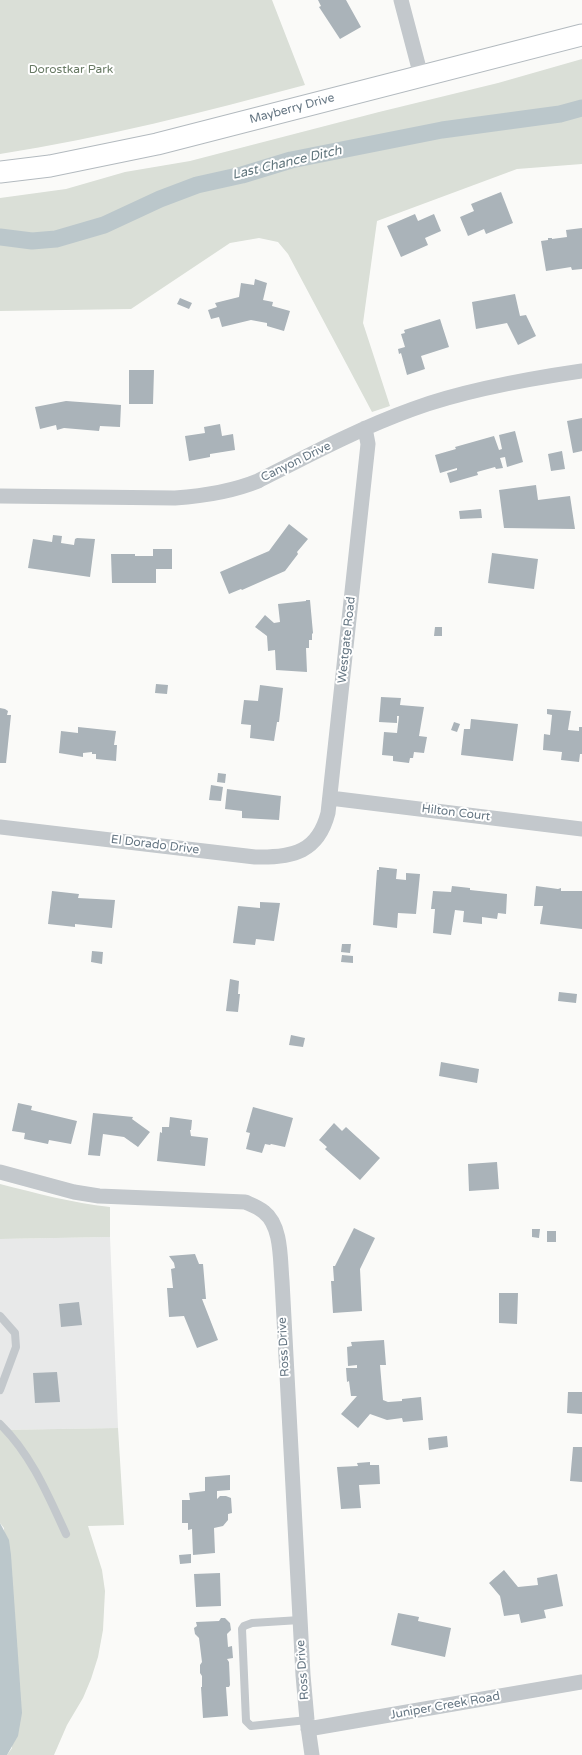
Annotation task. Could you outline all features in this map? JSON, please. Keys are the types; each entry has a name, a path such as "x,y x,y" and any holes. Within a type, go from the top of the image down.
{"main road":[{"name":"Mayberry Drive","path":"0,172 50,166 157,144 582,35"}],"street":[{"path":"401,0 421,76"},
{"name":"Canyon Drive","path":"0,496 201,497 240,488 258,481 365,428 414,408 515,383 582,371"},
{"name":"Westgate Road","path":"310,847 319,836 325,824 330,798 368,444 368,435 365,428"},
{"name":"Hilton Court","path":"330,798 582,829"},
{"name":"El Dorado Drive","path":"0,827 255,857 286,855 310,847"},
{"name":"Ross Drive","path":"0,1172 74,1192 99,1196 245,1202 266,1213 273,1224 278,1238 300,1620 308,1725 312,1755"},
{"name":"Juniper Creek Road","path":"308,1725 582,1682"}],"lane":[{"path":"0,1316 15,1333 16,1347 0,1390"},
{"path":"0,1424 13,1437 33,1466 66,1534"},
{"path":"300,1620 252,1624 244,1626 242,1629 246,1722 251,1726 308,1725"}],"shaded area":[{"path":"110,1237 118,1428 0,1430 0,1239"},
{"path":"0,1523 9,1540 11,1555 22,1713 18,1736 7,1755 0,1755"}],"green space":[{"name":"Dorostkar Park","path":"0,0 272,0 305,85 115,132 39,148 0,154"},
{"path":"582,59 582,164 517,169 377,221 363,323 390,406 372,412 288,254 278,242 259,238 230,243 131,309 0,311 0,198 66,189 125,172 190,161 498,83"},
{"path":"0,1184 68,1200 110,1207 110,1237 0,1239"},
{"path":"118,1428 124,1525 88,1526 102,1570 105,1591 103,1630 98,1657 91,1679 83,1698 67,1725 54,1755 7,1755 12,1748 4,1528 0,1523 0,1430"}],"building":[{"path":"318,0 346,0 361,27 340,39 319,7 321,6"},
{"path":"501,192 513,223 486,234 484,229 468,236 460,217 474,211 471,204"},
{"path":"415,214 418,221 434,214 441,231 425,238 428,245 401,257 387,226"},
{"path":"582,228 582,269 572,270 571,267 546,271 541,241 548,240 548,238 552,239 567,237 566,230"},
{"path":"255,279 267,283 263,300 273,302 272,306 290,311 284,331 267,326 267,323 251,320 222,327 219,317 211,319 208,310 217,307 215,303 239,297 241,283 254,285"},
{"path":"515,294 520,316 526,315 536,336 518,345 507,323 476,329 472,302"},
{"path":"180,298 192,303 189,309 177,304"},
{"path":"440,319 449,347 421,356 425,369 407,375 401,353 399,354 398,349 405,347 401,334 405,333 404,330"},
{"path":"129,370 154,370 153,404 129,404"},
{"path":"66,401 121,405 120,427 100,426 99,431 64,428 57,430 56,425 40,429 35,407"},
{"path":"582,418 582,451 573,453 567,421"},
{"path":"220,424 222,436 233,434 235,450 210,454 210,457 189,461 185,436 205,433 204,427"},
{"path":"515,431 523,462 507,467 505,457 500,458 503,468 496,469 495,467 477,472 478,475 450,483 447,473 457,470 457,468 440,473 435,455 456,449 455,447 494,436 499,450 502,449 499,435"},
{"path":"562,451 565,469 551,471 548,454"},
{"path":"536,485 538,500 570,496 575,529 504,528 499,490"},
{"path":"481,509 482,518 460,519 459,511"},
{"path":"289,524 308,539 297,552 298,554 285,571 242,590 241,589 229,594 220,572 269,551"},
{"path":"53,535 62,536 61,543 74,545 75,539 77,538 95,539 90,577 28,568 33,539 52,542"},
{"path":"153,549 172,549 172,569 156,569 156,583 112,583 111,554 153,556"},
{"path":"492,553 538,559 534,589 488,583"},
{"path":"310,600 313,633 312,640 309,640 309,648 306,648 307,672 276,670 275,650 268,651 267,636 255,627 265,615 274,623 280,622 278,604"},
{"path":"435,627 442,627 442,636 434,636"},
{"path":"156,684 168,685 167,694 155,693"},
{"path":"260,685 283,688 279,722 277,722 274,741 250,738 251,725 241,724 244,700 258,701"},
{"path":"381,697 401,698 400,705 424,707 419,736 427,737 424,753 414,752 413,758 410,758 409,763 393,761 393,756 382,755 384,732 397,733 399,716 397,716 397,723 379,722"},
{"path":"0,708 8,711 7,715 11,715 6,763 0,763"},
{"path":"547,709 571,711 568,730 579,731 579,727 582,727 582,754 580,754 579,762 561,760 562,752 543,750 544,734 550,735 552,715 547,714"},
{"path":"471,719 518,724 513,761 461,755 464,729 470,729"},
{"path":"454,722 460,724 457,732 451,730"},
{"path":"78,727 116,731 114,745 117,745 116,761 96,759 96,754 92,754 92,752 83,753 83,757 59,753 61,731 78,733"},
{"path":"218,773 226,774 225,783 217,782"},
{"path":"211,785 223,787 221,801 209,800"},
{"path":"227,789 281,796 279,820 242,818 242,811 225,809"},
{"path":"379,867 397,869 396,879 406,880 406,873 420,874 416,914 398,913 397,928 373,925 377,870 379,870"},
{"path":"452,886 470,888 470,890 507,894 506,914 498,913 497,919 482,917 482,924 463,922 464,911 455,910 451,935 433,933 435,909 431,909 433,891 451,892"},
{"path":"536,886 558,889 561,888 561,891 582,891 582,929 540,924 543,906 534,906"},
{"path":"52,891 79,894 78,898 115,900 112,928 75,924 75,927 48,924"},
{"path":"260,902 280,903 274,941 256,939 255,945 233,943 238,906 260,908"},
{"path":"342,944 351,944 350,953 341,952"},
{"path":"92,951 103,952 102,964 91,962"},
{"path":"342,955 353,956 353,963 341,962"},
{"path":"230,979 239,981 238,994 240,994 238,1012 226,1011"},
{"path":"559,992 577,994 576,1003 558,1001"},
{"path":"291,1035 305,1038 303,1047 289,1045"},
{"path":"441,1062 479,1069 477,1083 439,1076"},
{"path":"18,1103 32,1106 31,1110 77,1121 71,1144 49,1140 48,1144 24,1139 25,1133 12,1131"},
{"path":"253,1107 293,1118 285,1147 265,1144 262,1153 246,1149 250,1133 246,1132"},
{"path":"93,1113 133,1117 132,1119 150,1132 138,1147 124,1137 103,1134 100,1156 88,1155"},
{"path":"170,1117 192,1120 190,1130 191,1136 208,1138 205,1166 157,1161 160,1132 162,1133 162,1127 169,1127"},
{"path":"334,1123 342,1131 346,1127 380,1158 360,1180 325,1149 327,1147 319,1140"},
{"path":"497,1162 499,1189 469,1191 468,1164"},
{"path":"354,1228 375,1238 360,1269 362,1311 333,1313 331,1281 334,1281 333,1266 335,1266"},
{"path":"532,1229 540,1229 539,1238 532,1237"},
{"path":"547,1231 556,1231 556,1242 547,1242"},
{"path":"195,1254 199,1264 203,1264 206,1299 202,1299 218,1340 197,1348 184,1316 169,1317 167,1288 173,1288 171,1269 175,1268 174,1263 169,1256"},
{"path":"499,1293 518,1293 517,1324 499,1323"},
{"path":"79,1302 82,1325 61,1327 59,1304"},
{"path":"384,1340 386,1365 380,1365 383,1400 388,1402 402,1401 402,1399 421,1397 423,1420 403,1422 402,1418 387,1420 370,1414 358,1428 341,1414 357,1396 351,1396 349,1381 347,1382 346,1368 357,1368 357,1365 348,1366 347,1347 352,1346 351,1342"},
{"path":"57,1372 60,1402 35,1403 33,1373"},
{"path":"568,1392 582,1392 582,1414 567,1413"},
{"path":"447,1436 448,1447 429,1450 428,1438"},
{"path":"573,1447 582,1447 582,1482 570,1481"},
{"path":"370,1462 370,1465 379,1465 380,1484 359,1485 361,1508 341,1509 337,1467 358,1466 357,1463"},
{"path":"230,1475 230,1490 217,1491 217,1499 220,1496 231,1498 232,1513 228,1514 228,1520 223,1526 214,1528 215,1553 193,1555 192,1529 188,1530 188,1523 182,1523 182,1500 190,1500 189,1493 205,1491 205,1477"},
{"path":"191,1554 191,1563 180,1564 179,1555"},
{"path":"504,1570 518,1587 538,1585 537,1578 557,1574 563,1606 544,1610 546,1618 521,1623 519,1614 504,1616 500,1596 489,1583"},
{"path":"220,1573 221,1606 196,1607 194,1574"},
{"path":"398,1613 419,1617 418,1621 451,1628 445,1657 391,1645"},
{"path":"221,1618 225,1618 230,1623 231,1630 227,1634 228,1647 232,1646 233,1658 227,1659 229,1662 230,1685 229,1687 226,1687 228,1716 203,1718 201,1687 202,1676 200,1673 200,1665 202,1662 199,1638 195,1634 194,1628 197,1626 196,1622 219,1621"}],"waterway":[{"name":"Last Chance Ditch","path":"0,237 32,241 56,239 104,225 160,199 197,185 242,175 291,160 442,130 560,114 582,108"}]}
